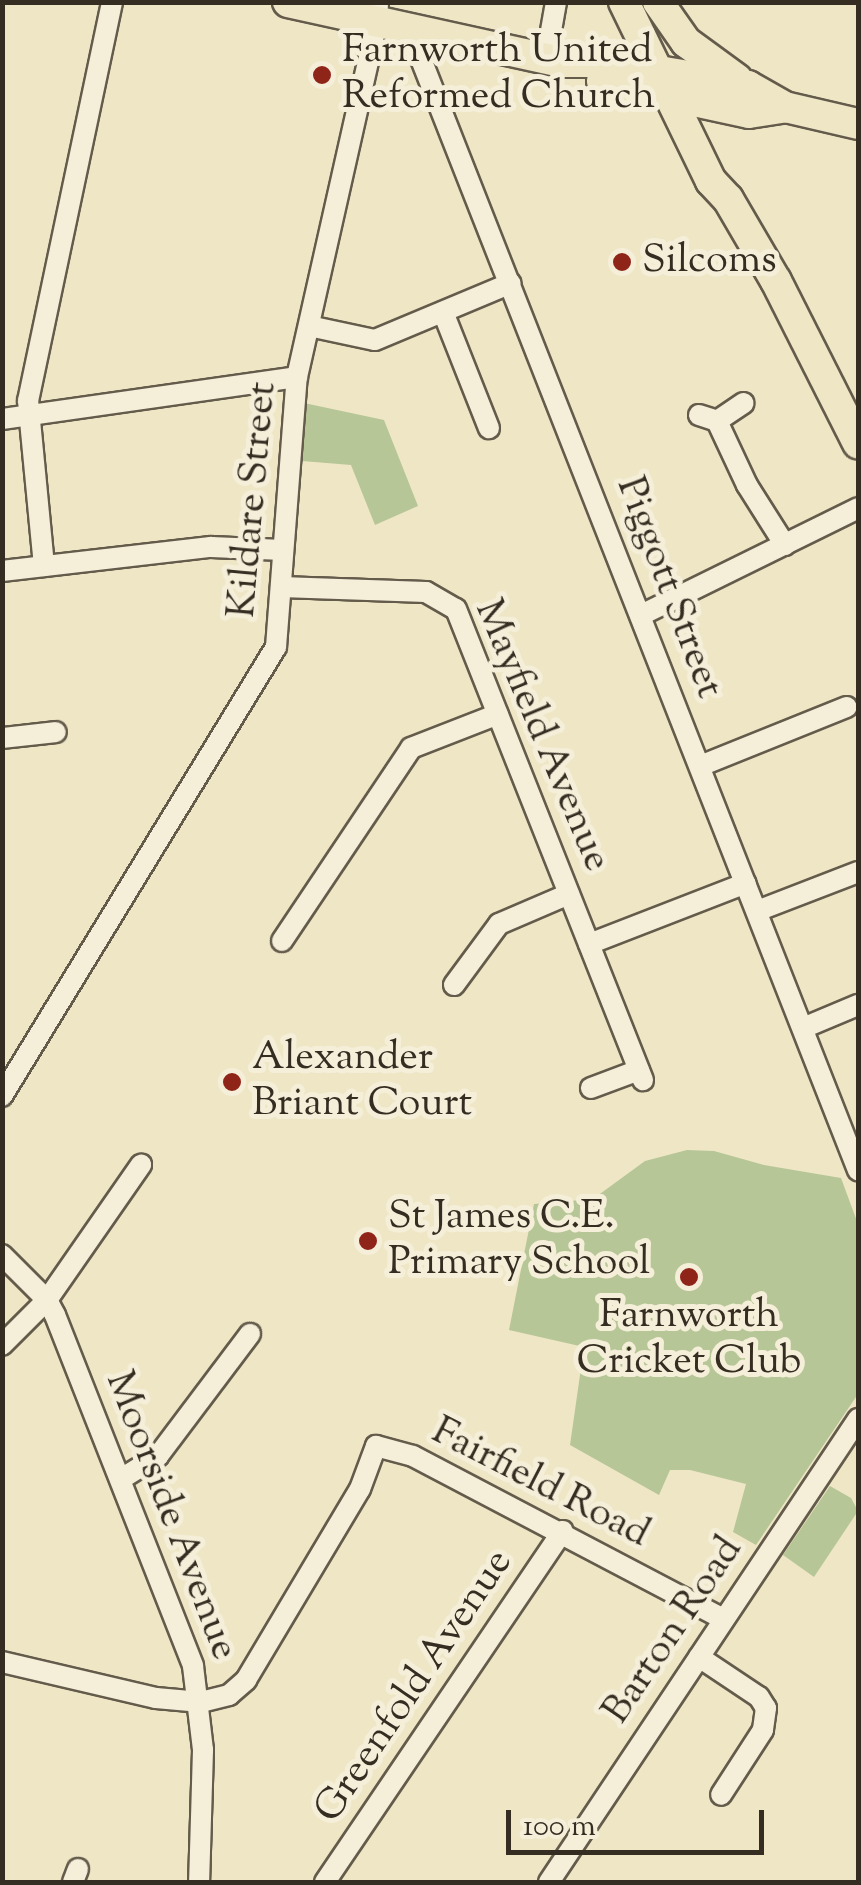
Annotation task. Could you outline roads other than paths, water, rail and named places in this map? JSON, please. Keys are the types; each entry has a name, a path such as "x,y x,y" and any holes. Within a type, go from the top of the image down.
{"main road":[{"path":"288,2 377,12 414,30 554,61 593,60 660,77 749,112 786,107"},
{"path":"624,2 711,181 728,199 858,444"},
{"path":"636,2 660,77"},
{"path":"646,2 660,77"},
{"path":"658,2 686,42 748,86 786,107 858,124"},
{"path":"660,77 748,86"}],"street":[{"path":"44,566 28,416 37,346 112,2"},
{"path":"554,61 556,2"},
{"name":"Kildare Street","path":"2,1096 267,667 279,633 297,377 377,12"},
{"name":"Piggott Street","path":"414,30 417,49 858,1170"},
{"path":"308,326 376,340 511,283"},
{"path":"443,312 461,376 488,428"},
{"path":"2,419 297,377"},
{"path":"744,402 708,418 785,545"},
{"path":"641,616 858,508"},
{"path":"2,570 211,547 283,550"},
{"name":"Mayfield Avenue","path":"281,587 426,592 448,600 456,608 641,1075 591,1088"},
{"path":"700,766 847,707"},
{"path":"305,944 287,934 411,748 498,714"},
{"path":"2,738 56,732"},
{"path":"28,737 32,758"},
{"path":"757,912 858,872"},
{"path":"589,944 746,883"},
{"path":"454,985 499,924 569,894"},
{"path":"803,1028 858,1006"},
{"path":"2,1345 47,1300 141,1165"},
{"path":"2,1256 47,1300"},
{"name":"Moorside Avenue","path":"47,1300 183,1635 201,1702 204,1794 199,1882"},
{"path":"121,1479 158,1456 250,1334"},
{"name":"Barton Road","path":"548,1882 858,1419"},
{"name":"Fairfield Road","path":"201,1702 229,1695 246,1680 360,1489 376,1446 413,1456 563,1531 723,1619"},
{"name":"Greenfold Avenue","path":"325,1882 563,1531"},
{"path":"699,1657 759,1698 766,1708 763,1730 721,1796"},
{"path":"2,1662 156,1698 201,1702"}],"place":[{"name":"Farnworth United Reformed Church","path":"322,75"},
{"name":"Silcoms","path":"622,262"},
{"name":"Alexander Briant Court","path":"232,1082"},
{"name":"St James C.E. Primary School","path":"368,1241"},
{"name":"Farnworth Cricket Club","path":"689,1277"}]}
